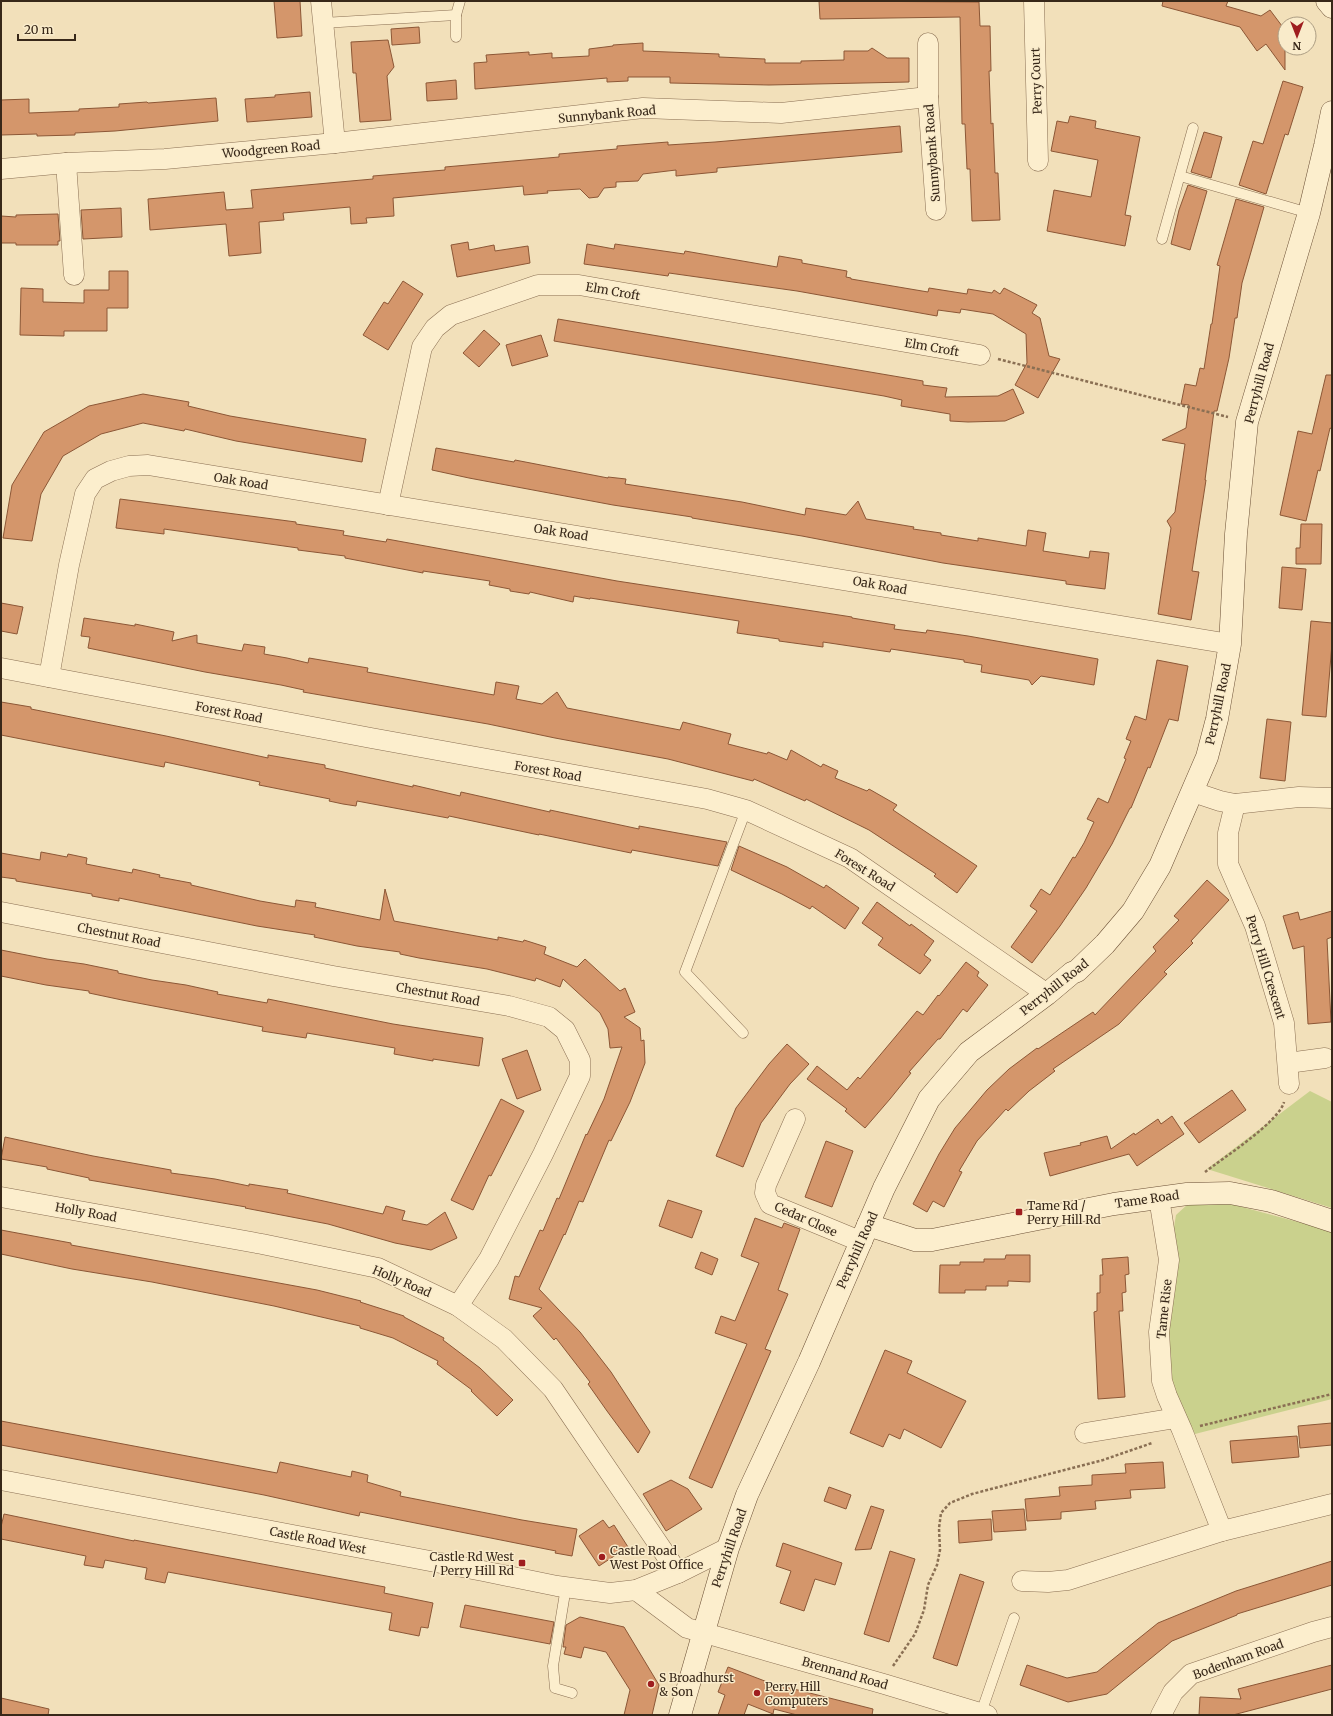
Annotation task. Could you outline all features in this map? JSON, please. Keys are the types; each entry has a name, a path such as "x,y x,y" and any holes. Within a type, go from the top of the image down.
{"street":[{"name":"Woodgreen Road","path":"1,169 66,163 165,159 334,143 321,1"},
{"name":"Perry Court","path":"1034,1 1038,161"},
{"path":"1327,1 1332,7"},
{"name":"Sunnybank Road","path":"928,43 928,96 936,210"},
{"name":"Sunnybank Road","path":"334,143 643,108 781,113 928,96"},
{"name":"Perryhill Road","path":"680,1715 702,1633 728,1548 747,1495 809,1362 904,1147 929,1099 969,1052 1083,966 1105,944 1133,911 1160,866 1193,792 1207,757 1217,719 1230,644 1236,534 1247,422 1308,213 1332,112"},
{"path":"66,163 74,275"},
{"name":"Elm Croft","path":"388,505 422,347 435,328 451,315 538,285 579,285 980,355"},
{"name":"Oak Road","path":"49,677 69,565 85,494 95,479 129,466 148,465 1230,644"},
{"name":"Forest Road","path":"1,668 699,798 746,810 850,858 1047,994"},
{"path":"1193,792 1220,801 1235,804 1299,797 1332,798"},
{"name":"Perry Hill Crescent","path":"1235,804 1228,833 1228,864 1255,926 1284,1023 1289,1084"},
{"name":"Chestnut Road","path":"1,912 333,976 509,1006 549,1017 565,1030 580,1060 580,1076 543,1154 489,1259 458,1306"},
{"path":"1288,1063 1325,1058"},
{"name":"Cedar Close","path":"796,1118 766,1185 765,1192 770,1204 865,1234"},
{"name":"Tame Road","path":"865,1234 915,1240 932,1240 1114,1204 1187,1194 1230,1194 1271,1201 1332,1222"},
{"name":"Holly Road","path":"1,1197 262,1244 378,1268 458,1306 504,1339 553,1389 678,1573"},
{"name":"Tame Rise","path":"1159,1198 1168,1260 1159,1332 1162,1381 1222,1531"},
{"path":"1085,1433 1179,1424"},
{"name":"Castle Road West","path":"1,1480 566,1587 610,1593 636,1590 678,1573 728,1548"},
{"path":"1022,1582 1068,1580 1222,1531 1332,1504"},
{"path":"636,1590 687,1628 702,1633"},
{"name":"Bodenham Road","path":"1161,1715 1173,1692 1191,1674 1313,1632 1332,1627"},
{"name":"Brennand Road","path":"702,1633 884,1684 984,1714"}],"lane":[{"path":"456,37 456,15 460,1"},
{"path":"323,23 456,15"},
{"path":"1162,239 1193,128"},
{"path":"1180,176 1308,213"},
{"path":"742,1034 684,972 746,810"},
{"path":"566,1587 553,1666 555,1688 572,1693"},
{"path":"984,1714 1014,1618"}],"path":[{"path":"980,355 1247,422"},
{"path":"1187,1194 1201,1176 1266,1125 1283,1106 1289,1084"},
{"path":"1179,1424 1332,1394"},
{"path":"884,1684 890,1670 916,1634 924,1610 928,1585 937,1565 942,1513 950,1503 972,1494 1103,1460 1154,1442"}],"green space":[{"path":"1310,1091 1332,1102 1332,1208 1207,1169"},
{"path":"1216,1200 1332,1231 1332,1399 1195,1434 1167,1379 1164,1334 1173,1274 1174,1227 1176,1215 1188,1204"}],"building":[{"path":"274,1 300,1 302,36 277,38"},
{"path":"819,1 979,2 980,26 990,26 991,71 989,71 991,124 993,123 995,173 998,173 1000,220 972,221 970,169 967,169 965,124 962,124 960,17 820,19"},
{"path":"1163,1 1228,1 1226,6 1261,16 1270,10 1277,19 1277,56 1285,56 1285,70 1266,44 1257,51 1240,27 1162,6"},
{"path":"419,27 420,43 392,45 391,29"},
{"path":"388,40 394,67 387,76 391,120 360,122 356,73 353,73 351,42"},
{"path":"643,43 643,51 719,54 719,57 765,59 765,63 801,63 801,61 844,60 844,51 868,51 872,48 887,58 909,58 909,82 769,85 670,83 670,77 628,77 628,81 607,82 607,78 475,89 474,63 487,62 486,55 529,52 529,55 552,53 552,58 589,56 589,49 613,45"},
{"path":"456,80 457,99 427,101 426,83"},
{"path":"1283,81 1303,87 1288,135 1285,134 1266,194 1239,185 1253,141 1263,144"},
{"path":"310,92 312,117 247,122 245,99 275,97 275,95"},
{"path":"216,98 218,121 115,131 75,133 75,135 1,135 1,100 29,99 29,113 79,111 79,109 119,107 119,104"},
{"path":"1070,116 1096,121 1095,128 1140,137 1125,215 1131,216 1125,246 1047,231 1054,190 1091,197 1098,160 1051,151 1057,121 1068,123"},
{"path":"900,126 902,152 717,168 717,172 676,176 676,170 643,174 638,181 616,182 616,187 604,188 598,197 589,198 580,189 547,191 548,193 524,195 523,186 393,198 394,216 366,218 367,223 351,224 350,207 283,213 284,220 259,222 261,253 229,256 226,224 150,230 148,199 224,192 226,210 253,208 251,190 373,179 373,176 445,170 445,167 559,157 559,154 617,149 617,146 668,142 668,145 715,142"},
{"path":"1204,132 1222,137 1211,178 1191,172"},
{"path":"1188,185 1207,191 1190,250 1171,244 1179,210"},
{"path":"1236,199 1264,207 1242,283 1229,358 1217,411 1214,411 1206,480 1192,571 1199,572 1191,620 1158,614 1171,528 1167,521 1175,512 1185,444 1162,440 1186,428 1189,405 1181,404 1185,384 1196,386 1200,368 1204,369 1220,266 1217,265"},
{"path":"121,208 122,237 83,239 81,210"},
{"path":"58,214 60,241 58,241 58,245 16,245 16,243 1,243 1,216 16,217 16,215"},
{"path":"468,242 469,250 494,245 495,251 528,246 530,263 457,277 451,245"},
{"path":"587,244 614,249 615,244 684,254 685,251 777,267 779,256 802,260 802,263 847,271 846,277 851,279 928,292 929,288 967,294 968,289 992,293 994,290 1000,294 1004,288 1037,305 1032,313 1040,318 1049,356 1060,359 1038,398 1015,385 1027,363 1026,334 993,314 961,309 960,313 938,310 937,316 797,291 669,273 668,276 584,264"},
{"path":"109,271 128,271 128,308 107,308 107,331 64,331 64,336 20,335 21,288 43,289 43,302 84,303 84,290 109,290"},
{"path":"403,281 423,294 388,350 363,335 384,302 388,304"},
{"path":"558,319 923,381 923,385 947,388 945,397 998,396 1013,389 1024,413 1005,421 950,421 950,414 901,406 902,400 884,396 554,341"},
{"path":"484,330 500,344 479,367 463,353"},
{"path":"541,335 548,356 512,366 506,345"},
{"path":"1326,375 1332,375 1332,429 1330,428 1320,471 1318,470 1306,521 1280,515 1298,431 1312,434"},
{"path":"143,394 189,402 188,406 230,416 366,439 362,462 236,441 185,429 184,431 143,423 101,434 63,456 41,494 32,541 3,538 12,485 44,432 89,406"},
{"path":"436,448 514,462 515,460 608,478 626,479 625,484 742,502 805,515 806,508 846,515 858,501 866,519 914,527 913,529 978,541 978,538 1026,546 1028,530 1046,533 1043,551 1089,558 1090,551 1109,553 1105,589 1066,584 1066,581 943,563 802,536 613,505 469,478 432,470"},
{"path":"120,499 296,522 296,524 344,531 343,535 386,542 387,539 617,581 852,617 895,625 894,629 926,633 927,630 968,636 1098,659 1094,685 1041,676 1032,685 1029,680 981,672 982,665 964,662 964,660 891,649 890,652 823,642 823,647 737,633 739,621 574,596 573,602 530,592 529,594 510,591 510,589 489,585 490,581 423,571 423,573 345,558 345,556 298,550 298,548 164,529 164,534 116,528"},
{"path":"1301,524 1322,524 1321,564 1296,564 1296,548 1300,548"},
{"path":"1282,567 1306,569 1302,610 1279,608"},
{"path":"1,603 23,607 17,634 1,631"},
{"path":"84,618 135,626 135,624 174,632 172,641 197,635 197,643 242,651 244,644 265,647 264,654 308,663 309,658 368,668 367,672 494,695 496,682 519,686 516,699 542,704 557,692 567,708 680,730 683,722 731,734 728,744 767,754 768,752 787,760 791,750 821,767 823,764 838,771 835,778 867,791 869,789 897,805 893,810 977,866 957,893 934,876 936,874 869,830 806,799 805,801 754,779 753,781 668,759 488,724 303,692 304,690 281,685 205,672 88,648 90,637 81,636"},
{"path":"1311,621 1332,623 1332,643 1326,717 1302,715"},
{"path":"1157,660 1188,666 1178,721 1169,719 1150,768 1148,767 1131,808 1112,844 1086,888 1032,963 1011,947 1037,911 1030,906 1041,889 1050,895 1073,857 1075,858 1084,843 1094,822 1087,819 1098,798 1108,803 1126,759 1124,758 1131,741 1126,739 1135,716 1146,720"},
{"path":"1,702 31,707 31,709 268,758 268,755 325,765 325,768 413,787 413,785 460,796 461,792 550,812 550,810 639,829 639,826 727,842 718,866 632,850 631,853 449,816 448,818 357,801 356,806 343,804 329,801 330,799 259,785 260,782 165,762 164,767 1,735"},
{"path":"1267,719 1291,722 1285,781 1260,778"},
{"path":"739,846 787,867 824,888 826,885 859,908 845,929 812,906 810,909 731,870"},
{"path":"41,852 67,857 68,854 87,858 86,864 132,873 133,869 160,875 159,877 191,883 191,885 260,901 295,907 296,900 316,903 315,907 380,920 385,889 394,921 498,940 498,937 523,942 524,940 546,947 544,954 577,967 585,959 620,991 625,988 635,1012 624,1017 640,1028 641,1041 644,1040 645,1063 630,1102 611,1141 609,1140 583,1202 579,1201 565,1235 564,1234 539,1289 580,1332 611,1372 650,1432 638,1453 588,1384 590,1382 556,1338 554,1340 533,1316 542,1308 509,1299 515,1276 519,1277 540,1230 543,1231 557,1198 559,1199 586,1134 587,1135 604,1099 622,1047 610,1048 608,1029 600,1013 563,979 560,987 536,978 535,981 487,969 419,958 400,954 400,952 357,946 314,937 315,935 257,926 119,898 119,901 92,896 92,894 1,877 1,853 40,860"},
{"path":"1207,880 1229,900 1191,941 1193,943 1164,972 1167,974 1119,1024 1053,1069 1055,1071 1029,1091 1008,1111 1006,1109 977,1141 959,1171 962,1172 944,1207 933,1201 927,1212 913,1204 939,1154 955,1128 987,1090 1009,1069 1037,1048 1038,1049 1093,1012 1095,1015 1156,951 1153,947 1179,920 1174,916"},
{"path":"877,902 934,941 924,955 931,960 920,974 878,945 883,938 862,923"},
{"path":"1332,911 1332,937 1327,939 1331,1022 1308,1024 1304,946 1293,949 1283,916 1298,912 1300,920"},
{"path":"1,950 47,959 84,964 118,971 118,973 218,992 217,994 267,1003 268,999 393,1024 483,1038 479,1066 433,1059 433,1061 394,1054 395,1048 307,1033 306,1038 262,1031 263,1027 122,1000 89,993 89,991 46,985 1,976"},
{"path":"966,962 979,972 977,976 988,985 967,1012 963,1009 940,1039 938,1039 909,1072 911,1073 865,1128 845,1111 847,1109 807,1079 817,1066 847,1090 858,1077 860,1079 917,1011 923,1015"},
{"path":"787,1044 809,1064 790,1084 761,1123 743,1167 716,1156 736,1108 769,1064"},
{"path":"527,1050 541,1090 517,1099 502,1059"},
{"path":"1232,1090 1246,1110 1199,1143 1184,1123"},
{"path":"501,1099 524,1111 491,1176 489,1175 473,1210 451,1200"},
{"path":"1172,1116 1184,1134 1137,1166 1129,1154 1050,1176 1044,1153 1081,1145 1080,1143 1107,1136 1111,1149 1158,1119 1161,1124"},
{"path":"5,1137 93,1156 171,1170 171,1173 215,1179 249,1186 249,1184 288,1190 287,1193 383,1214 386,1206 405,1211 402,1220 427,1225 445,1212 457,1238 431,1250 395,1243 328,1224 245,1208 246,1207 89,1180 89,1178 47,1169 47,1167 1,1159"},
{"path":"826,1141 853,1151 832,1207 805,1197"},
{"path":"668,1200 702,1211 692,1238 659,1226"},
{"path":"755,1218 782,1228 784,1223 800,1229 778,1290 788,1294 765,1349 771,1351 712,1488 689,1478 747,1344 715,1333 721,1316 735,1321 759,1263 741,1256"},
{"path":"1,1230 71,1243 71,1245 317,1290 361,1301 360,1302 404,1316 444,1338 443,1340 480,1368 513,1400 497,1416 471,1391 472,1390 437,1364 438,1361 393,1338 360,1328 360,1326 274,1306 152,1282 72,1269 1,1254"},
{"path":"701,1252 718,1259 712,1275 695,1268"},
{"path":"1006,1255 1030,1255 1030,1282 1008,1281 1008,1286 986,1286 986,1290 965,1290 965,1293 939,1293 940,1265 960,1265 960,1262 984,1262 984,1259 1005,1259"},
{"path":"1128,1257 1129,1274 1125,1275 1126,1292 1122,1293 1123,1311 1119,1311 1125,1397 1098,1399 1094,1312 1097,1311 1097,1293 1100,1293 1100,1275 1103,1275 1102,1259"},
{"path":"885,1350 912,1361 907,1373 966,1401 941,1448 904,1429 900,1439 889,1434 883,1447 850,1433"},
{"path":"1,1421 277,1473 280,1462 351,1477 352,1471 368,1475 367,1482 401,1492 400,1496 522,1520 577,1529 572,1556 555,1553 556,1551 360,1512 359,1516 264,1495 1,1445"},
{"path":"1332,1423 1332,1445 1300,1448 1298,1426"},
{"path":"1297,1436 1299,1457 1232,1463 1230,1441"},
{"path":"1163,1462 1165,1488 1130,1490 1131,1498 1095,1501 1096,1509 1061,1512 1061,1519 1027,1521 1025,1499 1060,1496 1059,1487 1092,1485 1092,1475 1126,1473 1125,1464"},
{"path":"671,1480 688,1489 702,1509 666,1531 643,1494"},
{"path":"829,1487 851,1495 846,1509 824,1501"},
{"path":"871,1506 884,1510 871,1549 855,1550"},
{"path":"1024,1509 1026,1530 994,1532 992,1511"},
{"path":"4,1514 134,1541 385,1587 384,1593 433,1603 428,1628 421,1627 419,1636 389,1630 392,1613 168,1572 165,1583 145,1579 147,1568 105,1560 103,1568 84,1565 86,1556 1,1539 1,1527"},
{"path":"991,1519 992,1540 959,1543 958,1521"},
{"path":"603,1520 609,1528 614,1525 628,1547 599,1566 579,1536"},
{"path":"783,1543 842,1563 835,1585 815,1579 804,1611 780,1603 791,1571 776,1566"},
{"path":"890,1551 915,1559 889,1642 864,1634"},
{"path":"1332,1561 1332,1585 1237,1614 1172,1641 1107,1694 1068,1702 1020,1685 1027,1665 1067,1678 1097,1672 1158,1623 1236,1591"},
{"path":"960,1574 984,1582 957,1666 933,1658"},
{"path":"465,1605 554,1622 550,1644 460,1627"},
{"path":"580,1617 624,1627 659,1685 652,1715 624,1715 630,1690 606,1652 584,1647 581,1658 564,1654 566,1647 563,1647 566,1625"},
{"path":"1332,1665 1332,1689 1233,1715 1199,1715 1200,1697 1241,1699 1238,1689"},
{"path":"728,1667 770,1683 873,1709 872,1715 797,1715 774,1709 773,1714 748,1704 744,1715 718,1715 725,1695 718,1692"},
{"path":"1,1698 49,1709 48,1715 1,1715"}],"place":[{"name":"Tame Rd / Perry Hill Rd","path":"1019,1212"},
{"name":"Castle Road West Post Office","path":"602,1557"},
{"name":"Castle Rd West / Perry Hill Rd","path":"522,1563"},
{"name":"S Broadhurst & Son","path":"651,1684"},
{"name":"Perry Hill Computers","path":"757,1693"}]}
